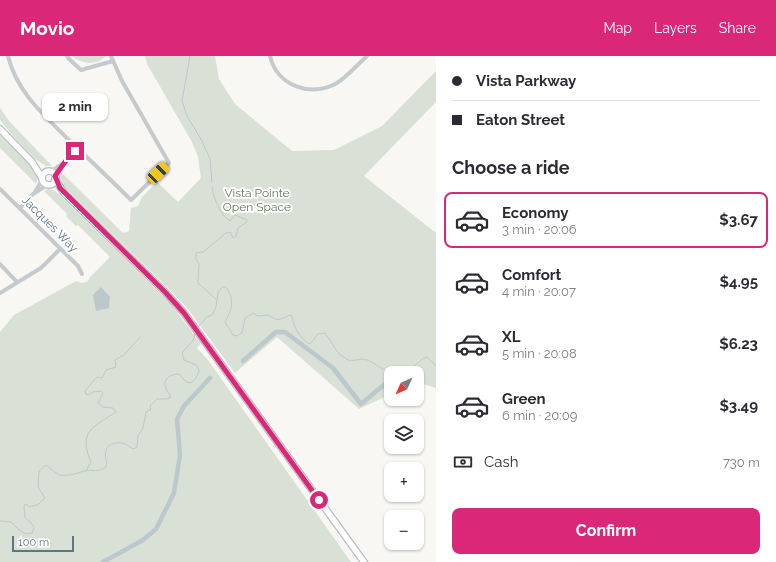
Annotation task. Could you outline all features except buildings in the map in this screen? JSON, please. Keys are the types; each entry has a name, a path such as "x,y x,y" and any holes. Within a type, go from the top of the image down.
{"street":[{"path":"8,56 15,76 35,106 132,200 169,163 122,81 111,56"},
{"path":"67,56 81,70 113,61"},
{"path":"270,56 284,80 293,86 316,90 326,88 343,79 367,56"},
{"path":"0,129 32,162 46,182 64,193 165,292 184,313 364,562"},
{"path":"20,208 46,182 54,182 55,177 65,162 78,148"},
{"path":"32,162 55,177 64,193"},
{"path":"46,182 44,174 65,162"},
{"name":"Jacques Way","path":"0,189 78,266 82,274"},
{"path":"0,293 41,268 60,249"},
{"path":"0,264 17,282"}],"green space":[{"path":"72,56 106,56 94,63 89,63 80,61"},
{"name":"Vista Pointe Open Space","path":"145,56 215,56 219,79 235,104 292,151 334,150 382,126 436,71 436,102 364,176 436,233 436,388 424,384 424,366 384,366 384,397 359,409 277,337 235,373 188,309 61,184 59,178 61,172 123,233 129,231 131,208 138,206 142,197 157,182 178,202 201,178 198,157 192,142 147,64"},
{"path":"0,108 9,121 52,166 46,166 35,159 13,136 0,120"},
{"path":"0,135 32,167 38,178 36,184 0,148"},
{"path":"48,189 59,194 170,303 201,344 197,348 208,360 351,562 0,562 0,332 14,315 76,281 82,283 88,281 90,277 110,257 78,225 76,226 66,216 67,214 44,191"}],"shaded area":[{"path":"101,287 110,297 109,308 96,311 93,295"}],"waterway":[{"path":"190,56 182,101 187,116 202,141 210,159 212,182"},
{"path":"212,187 218,206 227,219 230,221 235,215 247,220 247,222 238,228 236,236 233,238 230,232 226,233 203,252 196,253 196,259 199,264 198,283 216,299"},
{"path":"198,327 207,317 212,315 216,307 218,293 222,287 226,287 231,296 232,304 225,322 233,335 237,336 242,333 245,318 253,313 258,316 267,315 278,320 290,315 292,316 295,328 306,342 310,344 318,334 325,333 339,354 350,361 362,359 368,360 384,370"},
{"path":"0,521 11,522 19,530 26,534 32,533 34,528 25,517 24,507 25,504 30,507 39,504 45,498 38,487 39,471 46,465 59,475 70,475 87,470 100,470 106,467 107,448 111,444 123,443 134,449 137,447 138,436 143,428 146,412 151,409 150,406 157,399 170,398 165,384 167,378 179,374 186,382 190,383 197,376 199,370 196,365 184,360 182,353 194,339 195,331"},
{"path":"243,361 276,332 285,332 333,368 361,404 384,385"},
{"path":"86,471 91,462 87,452 86,443 90,431 100,422 116,412 113,408 103,407 98,403 103,393 101,391 93,392 89,395 86,394 85,391 97,377 102,378 106,370 116,367 115,360 124,355 141,336"},
{"path":"414,366 422,359 427,357 436,366"},
{"path":"103,562 143,540 156,529 174,493 180,455 177,419 184,406 210,378"}],"route":[{"path":"75,151 55,176 60,188 165,292 184,313 319,500"}]}
